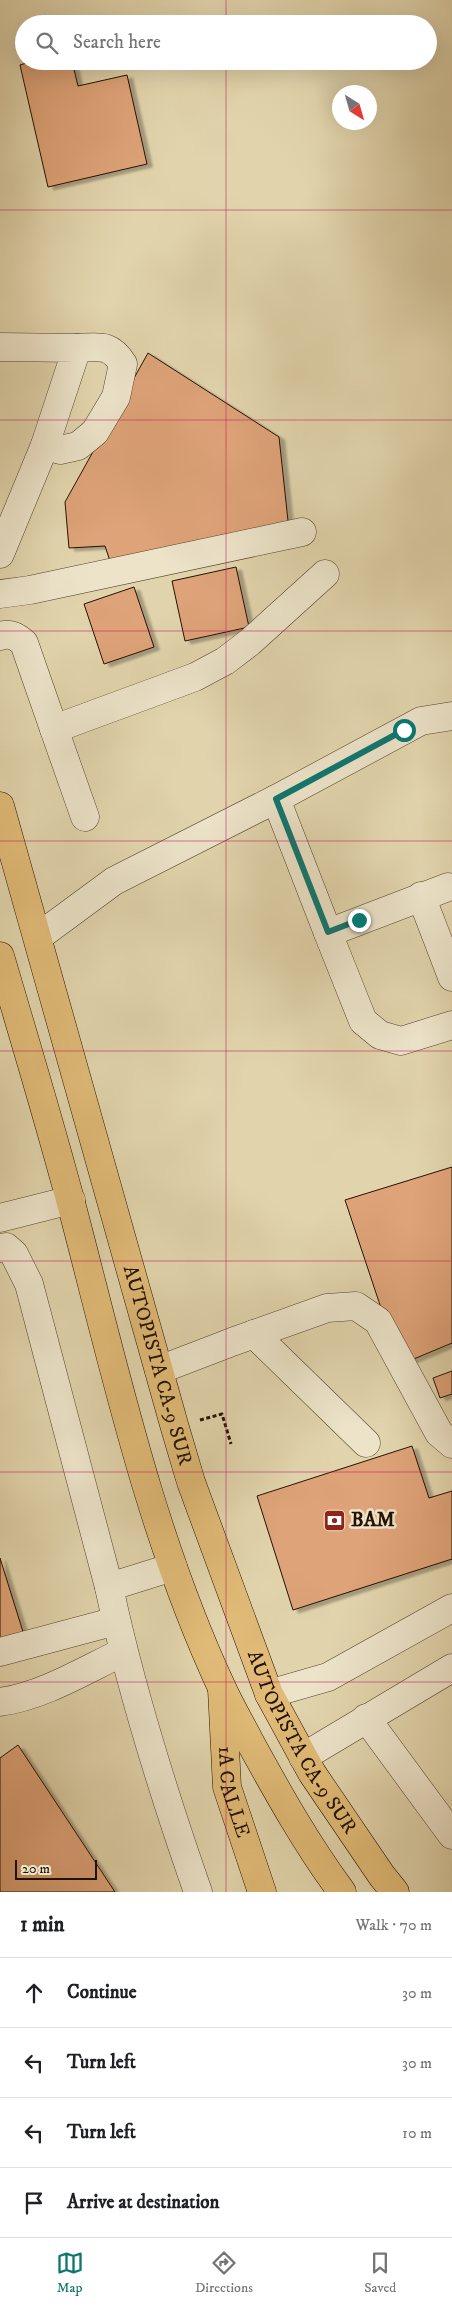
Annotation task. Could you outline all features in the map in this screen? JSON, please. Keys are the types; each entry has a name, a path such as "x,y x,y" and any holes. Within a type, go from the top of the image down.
{"main road":[{"name":"AUTOPISTA CA-9 SUR","path":"0,806 191,1482 269,1694 303,1757 382,1876 395,1892"},
{"name":"AUTOPISTA CA-9 SUR","path":"0,956 70,1200 118,1386 173,1567 222,1689 267,1773 324,1868 342,1892"},
{"name":"1A CALLE","path":"222,1689 227,1787 262,1892"}],"lane":[{"path":"0,346 77,348 102,346 116,352 123,364 116,397 95,432 78,446 60,450 45,445"},
{"path":"0,554 45,445 77,348"},
{"path":"0,594 30,590 302,532"},
{"path":"54,729 195,677 225,661 250,642 325,574"},
{"path":"0,636 7,634 17,637 24,643 85,817"},
{"path":"38,937 114,881 276,799 421,721 452,716"},
{"path":"276,799 363,1021 380,1036 401,1041 452,1025"},
{"path":"328,932 448,886"},
{"path":"422,896 452,977"},
{"path":"0,1218 70,1200"},
{"path":"0,1248 6,1247 14,1254 29,1284 108,1587 123,1652 172,1818 198,1892"},
{"path":"159,1370 327,1308 356,1306 378,1321 439,1433 452,1444"},
{"path":"254,1334 366,1443"},
{"path":"108,1587 173,1567"},
{"path":"269,1694 328,1677 452,1608"},
{"path":"0,1652 116,1621"},
{"path":"0,1702 19,1700 123,1652"},
{"path":"303,1757 452,1668"},
{"path":"366,1718 452,1835"}],"path":[{"path":"222,1414 231,1444"}],"building":[{"path":"21,70 74,70 78,86 127,75 147,164 48,187"},
{"path":"148,353 279,437 289,530 112,567 105,546 69,548 65,502"},
{"path":"236,567 249,627 185,641 172,581"},
{"path":"134,587 154,647 104,664 84,604"},
{"path":"452,1167 452,1343 404,1363 380,1305 345,1200"},
{"path":"452,1371 452,1394 440,1398 433,1378"},
{"path":"412,1446 429,1498 452,1491 452,1559 293,1610 257,1496"},
{"path":"0,1558 24,1635 0,1643"},
{"path":"18,1745 115,1892 0,1892 0,1758"}],"place":[{"name":"BAM","path":"335,1520"}],"route":[{"path":"359,920 328,932 306,871 276,799 404,730"}]}
